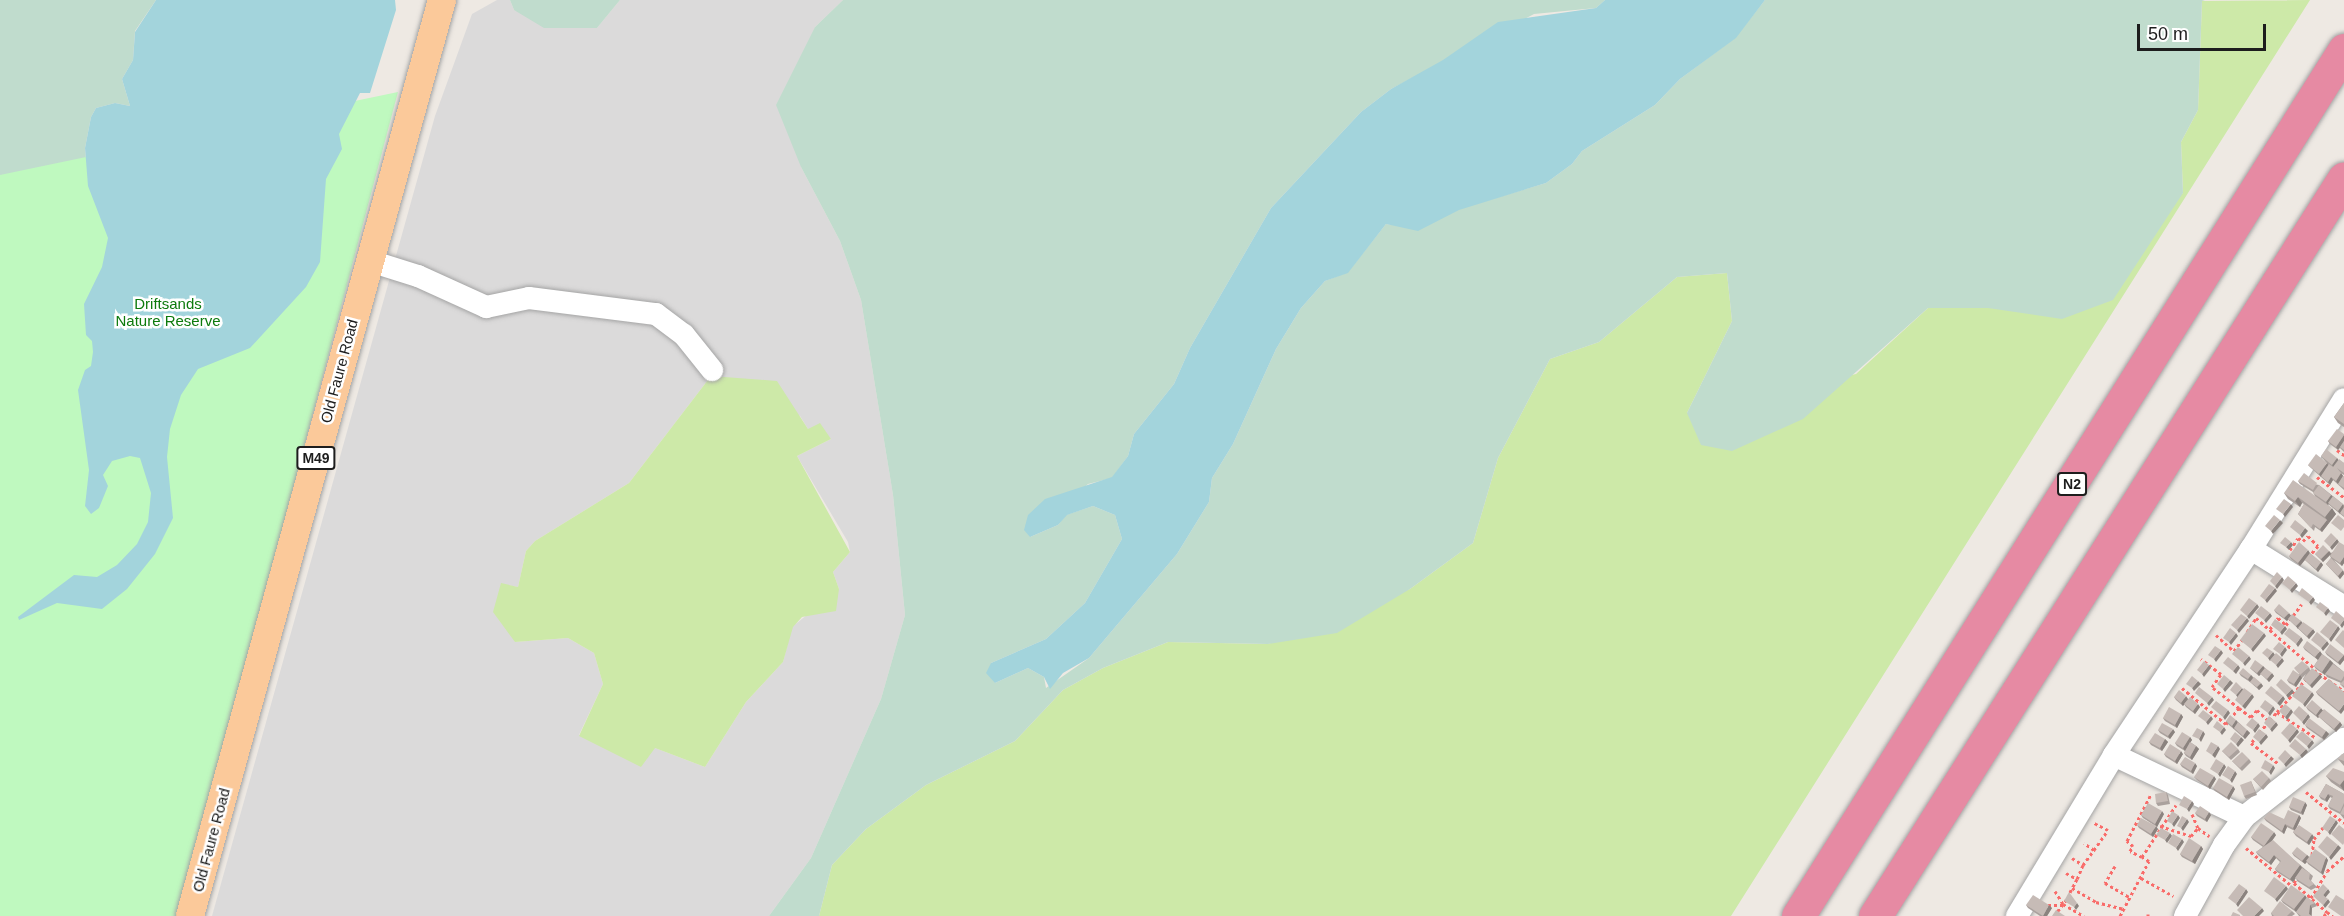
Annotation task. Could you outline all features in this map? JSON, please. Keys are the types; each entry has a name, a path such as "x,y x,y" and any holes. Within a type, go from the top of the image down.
{"highway":[{"name":"N2","path":"1798,916 2344,50"},
{"path":"1875,916 2344,178"}],"main road":[{"name":"Old Faure Road","path":"190,916 442,0"}],"street":[{"path":"370,261 418,276 486,307 529,298 656,314 684,335 712,370"},
{"path":"2017,916 2114,755 2251,549 2344,399"},
{"path":"2251,549 2344,607"},
{"path":"2187,912 2227,841 2244,817 2338,744"},
{"path":"2114,755 2244,817"}],"path":[{"path":"2337,450 2344,455"},
{"path":"2302,466 2344,497"},
{"path":"2270,629 2278,618 2286,624 2304,604 2294,597 2293,575 2298,538 2303,541 2307,536 2318,546 2293,575"},
{"path":"2201,623 2235,651 2256,618 2314,669 2344,691"},
{"path":"2185,647 2221,674 2212,687 2251,717 2257,710 2269,721"},
{"path":"2314,669 2251,743 2297,777 2304,790 2344,823"},
{"path":"2167,675 2226,724 2239,708"},
{"path":"2277,712 2338,744"},
{"path":"2120,916 2149,861 2130,851 2133,846 2127,841 2162,778"},
{"path":"2142,857 2160,826 2187,790"},
{"path":"2312,857 2314,839 2332,815"},
{"path":"2073,823 2094,850"},
{"path":"2073,823 2108,830 2083,865"},
{"path":"2160,826 2191,836 2198,828 2227,841 2293,887 2287,895"},
{"path":"2311,898 2327,871 2344,856"},
{"path":"2115,866 2105,883 2131,898"},
{"path":"2305,866 2294,883 2332,916"},
{"path":"2043,873 2077,879 2064,904 2054,916"},
{"path":"2043,873 2060,894 2064,904 2084,916"},
{"path":"2141,878 2187,912"},
{"path":"2072,888 2096,902 2124,909"},
{"path":"2324,916 2327,912"}],"shaded area":[{"path":"497,0 510,0 514,10 597,28 620,0 843,0 815,27 801,167 840,241 861,300 893,495 905,615 881,699 811,858 769,916 212,916 435,116 472,14","holes":["711,376 800,416 808,429 831,439 797,456 848,542 850,552 833,572 839,589 792,627 783,662 746,702 705,767 655,748 579,735 603,684 594,653 568,638 515,642 501,584 518,587 526,551 535,541 629,483"]}],"green space":[{"path":"0,0 156,0 135,31 133,60 122,79 130,106 115,103 96,108 91,117 85,148 88,186 0,222"},
{"path":"510,0 620,0 597,28 544,28 514,10"},
{"path":"843,0 1605,0 1596,8 1534,14 1391,89 1361,112 1271,208 1190,348 1174,384 1134,434 1128,456 1112,478 1088,484 1030,537 1058,525 1066,515 1093,506 1115,515 1122,539 1085,603 1046,639 991,663 995,683 1028,668 1044,677 1046,688 1089,658 1177,554 1209,502 1212,478 1233,444 1276,349 1301,308 1325,281 1348,272 1386,224 1401,226 1546,183 1572,164 1582,151 1655,105 1680,79 1735,38 1765,0 2205,0 2202,1 2198,110 2181,142 2183,193 2113,300 2062,319 1988,308 1928,308 1803,419 1732,451 1701,445 1687,413 1732,321 1727,273 1677,277 1599,342 1550,359 1498,458 1473,543 1410,589 1337,633 1268,644 1168,642 1103,668 1063,690 1015,741 926,785 866,829 832,865 819,916 769,916 811,858 881,699 905,615 893,495 861,300 840,241 801,167 776,105 815,27"},
{"path":"2310,0 1731,916 819,916 832,865 866,829 926,785 1015,741 1063,690 1103,668 1168,642 1268,644 1410,589 1473,543 1498,458 1550,359 1599,342 1677,277 1727,273 1732,321 1687,413 1856,374 1928,308 1988,308 2183,193 2181,142 2198,110 2202,1"},
{"name":"Driftsands Nature Reserve","path":"398,92 180,916 0,916 0,175"},
{"path":"711,376 777,381 808,429 820,423 831,439 797,456 850,552 833,572 839,589 836,611 802,617 793,627 783,662 746,702 705,767 655,748 641,767 579,736 603,684 594,653 568,638 515,642 493,612 501,583 518,587 526,551 535,541 629,483"}],"water":[{"path":"156,0 395,0 396,10 370,93 360,93 339,134 342,149 326,179 320,262 306,287 250,348 198,369 181,395 170,429 167,457 173,518 155,554 127,589 102,609 57,603 19,620 18,617 74,575 97,577 117,565 137,544 148,522 151,493 140,458 130,456 112,461 103,475 108,486 99,508 91,514 85,506 89,470 78,390 85,370 91,366 93,352 92,341 86,335 84,304 102,267 108,238 88,186 85,148 91,117 96,108 115,103 130,106 122,79 133,60 135,32"},
{"path":"1605,0 1765,0 1736,38 1680,79 1655,105 1582,151 1572,164 1546,183 1459,210 1418,231 1386,224 1348,273 1325,281 1301,308 1276,349 1233,444 1212,478 1209,502 1177,554 1089,658 1063,673 1050,689 1044,677 1028,668 995,683 986,673 991,663 1046,639 1085,603 1122,539 1115,515 1093,506 1067,515 1058,525 1030,537 1024,530 1028,515 1045,499 1112,477 1128,456 1134,434 1174,384 1190,348 1271,208 1361,112 1391,89 1443,60 1498,22 1596,8"}],"building":[{"path":"2344,403 2344,424 2334,417"},
{"path":"2337,429 2344,435 2336,447 2328,441"},
{"path":"2326,449 2337,458 2332,465 2321,456"},
{"path":"2316,454 2327,463 2319,474 2308,465"},
{"path":"2339,459 2344,463 2344,473 2337,468 2341,473 2336,481 2331,477 2328,482 2321,476 2329,464 2333,467"},
{"path":"2304,473 2317,483 2313,490 2298,481"},
{"path":"2344,477 2344,488 2338,484"},
{"path":"2293,480 2332,508 2325,517 2298,497 2295,501 2284,493"},
{"path":"2319,485 2331,495 2326,502 2313,493"},
{"path":"2333,496 2343,504 2338,511 2328,503"},
{"path":"2284,499 2291,504 2283,514 2276,509"},
{"path":"2304,504 2327,520 2320,529 2313,524 2311,528 2298,514"},
{"path":"2274,515 2280,520 2271,531 2265,526"},
{"path":"2338,515 2344,520 2344,527 2341,531 2331,523"},
{"path":"2295,520 2305,528 2300,535 2290,527"},
{"path":"2331,533 2337,539 2330,547 2324,541"},
{"path":"2285,537 2291,542 2286,547 2280,543"},
{"path":"2299,542 2308,550 2298,563 2289,556"},
{"path":"2339,542 2344,545 2344,557 2340,563 2330,556"},
{"path":"2323,545 2329,551 2321,559 2315,554"},
{"path":"2310,553 2321,562 2316,569 2305,560"},
{"path":"2331,558 2343,570 2338,576 2326,564"},
{"path":"2277,572 2282,577 2275,586 2270,581"},
{"path":"2288,576 2296,583 2290,590 2282,583"},
{"path":"2269,584 2275,588 2265,600 2260,596"},
{"path":"2302,588 2313,597 2309,602 2298,594"},
{"path":"2249,598 2257,604 2247,616 2240,610"},
{"path":"2320,602 2328,608 2324,613 2316,607"},
{"path":"2279,604 2289,613 2284,618 2274,610"},
{"path":"2261,606 2270,613 2264,620 2255,613"},
{"path":"2336,611 2344,618 2340,625 2331,618"},
{"path":"2241,614 2247,618 2237,630 2231,625"},
{"path":"2292,614 2301,621 2296,626 2288,619"},
{"path":"2275,619 2285,626 2280,632 2271,625"},
{"path":"2330,620 2338,626 2329,639 2320,632"},
{"path":"2303,622 2313,629 2307,636 2298,628"},
{"path":"2252,624 2264,633 2251,649 2240,640"},
{"path":"2230,628 2236,633 2229,642 2223,638"},
{"path":"2289,628 2301,637 2296,644 2284,634"},
{"path":"2344,631 2344,648 2335,640"},
{"path":"2317,632 2327,641 2321,648 2311,640"},
{"path":"2307,641 2320,651 2315,657 2303,647"},
{"path":"2279,642 2285,647 2280,654 2273,649"},
{"path":"2330,644 2344,655 2338,662 2325,652"},
{"path":"2215,646 2221,650 2214,659 2208,655"},
{"path":"2238,647 2249,656 2243,663 2232,654"},
{"path":"2267,648 2273,652 2268,658 2262,653"},
{"path":"2276,653 2282,658 2276,665 2270,660"},
{"path":"2322,654 2330,660 2322,672 2314,666"},
{"path":"2228,657 2238,665 2233,671 2223,663"},
{"path":"2255,660 2263,666 2257,673 2250,668"},
{"path":"2204,661 2209,665 2202,674 2197,670"},
{"path":"2302,661 2309,667 2300,675 2294,668"},
{"path":"2333,664 2344,672 2341,681 2325,674"},
{"path":"2243,668 2251,675 2248,679 2239,673"},
{"path":"2265,668 2272,673 2267,679 2260,674"},
{"path":"2312,668 2320,674 2310,685 2303,679"},
{"path":"2293,670 2300,675 2294,684 2287,680"},
{"path":"2224,675 2230,680 2223,689 2217,684"},
{"path":"2192,676 2198,681 2192,688 2186,684"},
{"path":"2254,677 2261,683 2257,687 2250,682"},
{"path":"2281,679 2292,689 2286,695 2276,685"},
{"path":"2329,679 2344,692 2344,704 2339,711 2316,692"},
{"path":"2236,682 2242,688 2236,695 2230,690"},
{"path":"2301,684 2312,692 2303,704 2292,696"},
{"path":"2271,686 2283,696 2277,703 2265,693"},
{"path":"2199,687 2212,697 2207,703 2195,693"},
{"path":"2244,688 2252,694 2242,706 2235,700"},
{"path":"2179,690 2186,696 2181,703 2174,697"},
{"path":"2190,697 2198,704 2193,711 2184,704"},
{"path":"2265,700 2273,706 2268,713 2260,707"},
{"path":"2312,700 2321,708 2316,715 2306,707"},
{"path":"2216,701 2228,710 2223,717 2211,707"},
{"path":"2285,704 2291,709 2285,717 2279,711"},
{"path":"2299,706 2308,714 2302,722 2293,713"},
{"path":"2169,707 2181,714 2175,725 2163,718"},
{"path":"2324,709 2340,722 2334,729 2318,716"},
{"path":"2203,710 2211,716 2206,722 2198,716"},
{"path":"2230,715 2236,720 2232,726 2226,721"},
{"path":"2269,716 2276,722 2270,729 2264,723"},
{"path":"2252,718 2258,723 2253,730 2246,725"},
{"path":"2309,718 2326,731 2322,737 2305,725"},
{"path":"2217,721 2224,727 2220,732 2213,727"},
{"path":"2238,722 2247,730 2243,736 2234,728"},
{"path":"2162,723 2173,729 2168,736 2158,730"},
{"path":"2290,723 2297,729 2288,740 2281,733"},
{"path":"2197,728 2203,731 2199,739 2192,736"},
{"path":"2259,729 2266,734 2259,742 2253,737"},
{"path":"2302,731 2312,740 2307,746 2296,737"},
{"path":"2182,732 2190,737 2183,748 2175,743"},
{"path":"2235,732 2241,737 2236,744 2230,739"},
{"path":"2155,733 2165,739 2160,748 2149,742"},
{"path":"2295,739 2306,749 2300,755 2289,746"},
{"path":"2190,742 2196,746 2190,757 2184,753"},
{"path":"2211,742 2218,746 2212,755 2206,751"},
{"path":"2231,742 2238,749 2229,757 2222,751"},
{"path":"2170,744 2181,751 2175,761 2164,754"},
{"path":"2285,750 2291,756 2284,764 2278,758"},
{"path":"2242,752 2249,759 2240,768 2232,761"},
{"path":"2344,754 2344,761 2338,759"},
{"path":"2185,757 2195,763 2191,771 2180,764"},
{"path":"2216,759 2224,764 2218,774 2210,769"},
{"path":"2265,760 2273,765 2269,772 2261,768"},
{"path":"2228,766 2235,771 2230,780 2222,775"},
{"path":"2200,768 2214,776 2208,786 2194,777"},
{"path":"2333,768 2344,772 2344,780 2340,785 2326,776"},
{"path":"2262,771 2269,778 2261,787 2253,779"},
{"path":"2219,778 2233,786 2227,797 2213,788"},
{"path":"2251,781 2255,792 2244,796 2240,785"},
{"path":"2326,784 2344,794 2344,803 2340,812 2328,806 2333,796 2328,794 2325,799 2319,796"},
{"path":"2166,792 2168,801 2156,803 2155,794"},
{"path":"2184,796 2192,801 2187,809 2179,805"},
{"path":"2293,797 2305,802 2301,812 2289,807"},
{"path":"2148,803 2162,811 2155,824 2141,815"},
{"path":"2200,806 2209,812 2205,819 2195,813"},
{"path":"2288,810 2299,815 2293,828 2285,824 2282,831 2264,818 2269,812 2284,819"},
{"path":"2172,811 2178,815 2172,824 2167,821"},
{"path":"2182,816 2187,819 2181,828 2177,826"},
{"path":"2330,816 2336,820 2328,832 2322,828"},
{"path":"2141,818 2156,826 2151,834 2137,825"},
{"path":"2261,823 2274,832 2264,846 2251,837"},
{"path":"2299,825 2312,834 2307,842 2293,832"},
{"path":"2339,825 2344,829 2343,845 2331,834"},
{"path":"2161,828 2170,833 2165,840 2156,835"},
{"path":"2173,834 2182,839 2176,848 2168,843"},
{"path":"2327,836 2338,845 2329,857 2318,847"},
{"path":"2189,838 2201,846 2192,861 2180,854"},
{"path":"2273,840 2300,865 2290,879 2275,869 2281,861 2274,855 2269,862 2256,852"},
{"path":"2297,847 2307,855 2302,861 2292,853"},
{"path":"2315,849 2326,857 2321,872 2306,861"},
{"path":"2302,868 2310,873 2309,879 2314,884 2309,887 2295,878"},
{"path":"2274,877 2286,886 2275,899 2264,891"},
{"path":"2239,884 2246,889 2236,904 2228,898"},
{"path":"2323,884 2328,889 2323,895 2328,899 2323,905 2313,896"},
{"path":"2291,885 2305,895 2294,909 2281,900"},
{"path":"2069,892 2077,903 2074,907 2064,901"},
{"path":"2033,895 2049,905 2043,916 2026,905"},
{"path":"2336,895 2344,900 2344,916 2328,907"},
{"path":"2249,897 2262,908 2254,916 2243,916 2237,910"},
{"path":"2307,897 2315,903 2310,905 2309,914 2312,916 2301,916 2296,912"},
{"path":"2280,901 2292,911 2287,916 2274,916 2271,913"},
{"path":"2056,910 2065,916 2052,916"}]}
